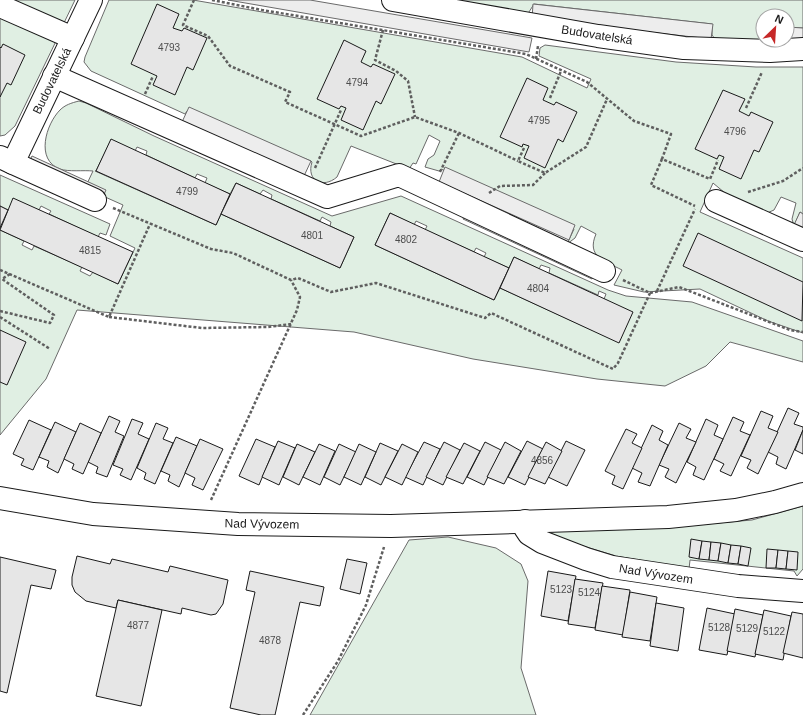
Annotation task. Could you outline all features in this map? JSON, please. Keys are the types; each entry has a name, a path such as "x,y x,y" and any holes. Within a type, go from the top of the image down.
{"street":[{"name":"Budovatelská","path":"91,0 54,76 7,160 95,200"},
{"name":"Budovatelská","path":"393,0 598,36 684,48 770,51 803,49"},
{"path":"0,6 73,38"},
{"path":"54,76 327,197 399,175 604,271"},
{"path":"706,204 803,240"},
{"name":"Nad Vývozem","path":"0,498 93,514 238,524 391,526 668,517 736,510 775,502 803,494"},
{"name":"Nad Vývozem","path":"525,521 526,528 530,534 542,542 586,559 612,567 738,586 803,591"}],"path":[{"path":"194,0 183,25 208,36 230,66 290,92 285,102 361,136 415,117 459,133 545,173"},
{"path":"212,0 262,10 526,54 586,82 634,121 671,134 651,185 706,204 783,181 803,168"},
{"path":"383,30 375,60 396,71 408,81 415,117"},
{"path":"746,108 763,69"},
{"path":"550,98 561,70"},
{"path":"142,99 153,76"},
{"path":"469,208 500,186 533,185 545,173 586,147 607,99"},
{"path":"306,187 341,110"},
{"path":"432,191 459,133"},
{"path":"518,161 524,148"},
{"path":"662,159 710,179 718,160"},
{"path":"95,200 211,249 233,253 291,280 300,298 291,324 221,478"},
{"path":"657,292 706,204"},
{"path":"109,317 150,224"},
{"path":"0,270 109,317 202,328 268,327 291,324"},
{"path":"604,271 650,293 679,287 790,330 803,332"},
{"path":"0,311 50,323 54,315 2,279 10,274"},
{"path":"291,280 298,278 331,292 376,283 485,318 491,313 613,369 618,362 650,293"},
{"path":"0,317 50,350"},
{"path":"303,715 338,661 366,605 391,526"}],"green space":[{"path":"6,0 75,0 62,27"},
{"path":"109,0 193,0 522,57 587,88 591,79 539,56 540,48 545,45 676,62 756,67 803,67 803,214 800,212 794,226 792,219 796,203 781,197 774,210 767,213 731,198 713,183 700,212 803,258 803,333 768,321 700,289 644,292 614,285 622,270 604,261 595,253 593,248 596,234 581,226 575,238 567,244 574,229 441,169 439,171 425,167 428,159 434,155 440,141 429,135 416,164 413,163 409,169 351,146 337,177 332,181 321,183 311,174 311,161 187,111 185,114 91,71 84,62 85,57"},
{"path":"427,0 803,0 803,28 795,28 795,8 755,8 755,42 715,39 712,35 712,24 534,4 525,15"},
{"path":"0,11 58,37 15,126 5,135 0,136"},
{"path":"79,101 332,216 401,196 608,290 626,296 692,302 803,341 803,362 730,342 706,366 665,386 597,379 473,359 354,332 77,310 46,379 0,435 0,230 24,241 22,245 32,250 34,246 82,267 80,271 90,276 93,272 118,284 135,248 110,236 123,205 85,188 93,171 60,169 52,164 47,158 45,141 47,132 55,116 68,104","holes":["111,140 135,151 137,147 147,151 146,155 195,178 197,174 207,178 205,183 230,194 236,183 260,194 263,190 272,195 271,199 320,221 322,217 331,222 330,226 354,237 340,268 221,214 216,225 95,171","390,213 414,225 416,221 427,226 425,230 474,252 476,248 486,253 484,257 509,268 514,257 539,269 541,265 550,268 549,273 598,295 599,291 606,294 592,330 500,288 494,300 375,245"]},
{"path":"0,175 110,224 106,235 100,233 98,237 49,214 51,211 41,206 39,210 8,210 0,206"},
{"path":"803,506 803,569 797,576 794,571 690,560 689,569 616,556 550,536 547,530 660,528 752,520"},
{"path":"448,537 496,548 521,564 528,581 521,668 536,715 310,715 409,540"}],"shaded area":[{"path":"228,0 310,0 532,38 529,52"},
{"path":"533,4 713,24 711,39 532,19"},
{"path":"795,28 803,28 803,45 795,42"},
{"path":"189,107 311,161 304,176 182,122"},
{"path":"32,156 106,190 100,203 26,168"},
{"path":"445,167 575,225 569,240 439,182"},
{"path":"467,211 596,271 592,279 463,219"},
{"path":"800,212 803,214 803,231 793,227"}],"building":[{"path":"157,4 179,14 173,28 182,31 184,28 207,38 193,70 187,67 175,95 153,85 157,76 131,64"},
{"path":"344,40 366,51 361,62 371,67 373,64 395,74 381,104 376,101 363,130 341,120 346,108 341,106 339,109 317,99"},
{"path":"3,44 25,55 11,85 7,83 0,97 0,47 1,48"},
{"path":"527,78 548,88 543,100 554,105 556,102 577,112 563,142 558,139 545,168 524,158 529,146 523,144 522,147 500,137"},
{"path":"723,90 745,99 739,111 749,116 751,112 773,122 759,152 754,150 741,179 719,169 724,157 719,155 717,159 695,149"},
{"path":"111,139 230,194 216,225 96,171"},
{"path":"236,183 354,237 340,268 221,214"},
{"path":"13,198 133,252 118,284 0,230"},
{"path":"0,206 8,210 0,228"},
{"path":"390,213 509,268 494,300 375,245"},
{"path":"698,233 803,282 802,321 683,266"},
{"path":"514,257 633,312 619,343 500,288"},
{"path":"0,330 26,342 7,385 0,382"},
{"path":"788,408 799,413 794,424 803,427 803,430 786,469 776,464 778,457 768,452"},
{"path":"761,411 773,416 768,428 778,432 758,474 747,468 751,460 741,456"},
{"path":"109,416 120,421 115,432 124,436 107,477 96,473 98,467 88,462"},
{"path":"733,417 744,422 740,431 750,435 731,476 720,471 724,464 714,459"},
{"path":"132,419 143,423 138,434 149,439 131,480 120,475 123,469 113,465"},
{"path":"706,419 718,425 714,435 723,439 704,480 693,475 696,467 687,462"},
{"path":"29,420 51,430 33,470 21,465 24,459 13,454"},
{"path":"55,422 76,432 58,473 47,467 49,461 39,457"},
{"path":"80,423 101,433 83,474 72,469 74,464 64,459"},
{"path":"156,423 168,428 163,439 173,443 155,484 144,479 146,473 137,468"},
{"path":"679,423 691,429 686,438 696,442 676,483 665,477 669,469 659,465"},
{"path":"652,425 663,431 659,440 668,445 650,486 638,482 642,473 632,468"},
{"path":"626,429 637,434 632,443 642,448 623,489 612,484 615,476 605,471"},
{"path":"803,430 803,454 795,450"},
{"path":"176,437 197,446 179,487 168,481 170,475 161,471"},
{"path":"200,439 223,449 203,490 192,485 195,478 185,473"},
{"path":"256,439 275,447 259,485 239,476"},
{"path":"278,441 295,448 279,485 262,477"},
{"path":"527,441 543,449 525,485 508,477"},
{"path":"566,441 585,450 567,486 548,477"},
{"path":"424,442 440,449 423,485 405,477"},
{"path":"444,442 460,450 443,485 426,477"},
{"path":"485,442 501,450 484,485 467,477"},
{"path":"505,442 521,451 504,484 487,477"},
{"path":"546,442 562,451 545,484 528,477"},
{"path":"380,443 398,451 381,485 365,477"},
{"path":"464,443 480,451 463,484 446,477"},
{"path":"297,444 315,452 299,485 283,477"},
{"path":"319,444 335,451 320,485 303,477"},
{"path":"339,444 356,452 340,485 324,477"},
{"path":"359,444 376,452 361,485 344,477"},
{"path":"402,444 418,452 402,485 385,477"},
{"path":"691,539 702,541 699,559 689,557"},
{"path":"702,541 711,542 709,560 699,559"},
{"path":"711,542 721,543 718,561 709,560"},
{"path":"721,543 731,545 728,563 718,561"},
{"path":"731,545 741,546 738,564 728,563"},
{"path":"741,546 751,548 748,566 738,564"},
{"path":"767,549 778,550 776,568 766,568"},
{"path":"778,550 788,551 786,569 776,568"},
{"path":"788,551 798,552 797,570 786,569"},
{"path":"77,556 110,564 112,559 168,572 170,566 228,580 223,604 216,614 211,615 182,608 181,614 118,600 116,608 86,601 75,592 72,585 72,577"},
{"path":"0,557 56,570 51,589 31,585 7,693 0,691"},
{"path":"347,559 367,563 360,594 340,589"},
{"path":"250,571 324,587 320,606 300,602 275,715 261,715 230,708 255,592 246,590"},
{"path":"548,571 576,576 568,621 541,616"},
{"path":"575,579 603,583 595,628 568,624"},
{"path":"602,586 630,590 623,635 595,630"},
{"path":"630,592 657,597 650,641 622,637"},
{"path":"118,600 162,610 141,706 96,696"},
{"path":"656,603 684,608 678,651 650,646"},
{"path":"707,608 735,614 727,655 699,650"},
{"path":"735,609 763,615 755,657 727,651"},
{"path":"764,610 791,616 783,660 755,654"},
{"path":"792,612 803,614 803,658 783,653"}]}
